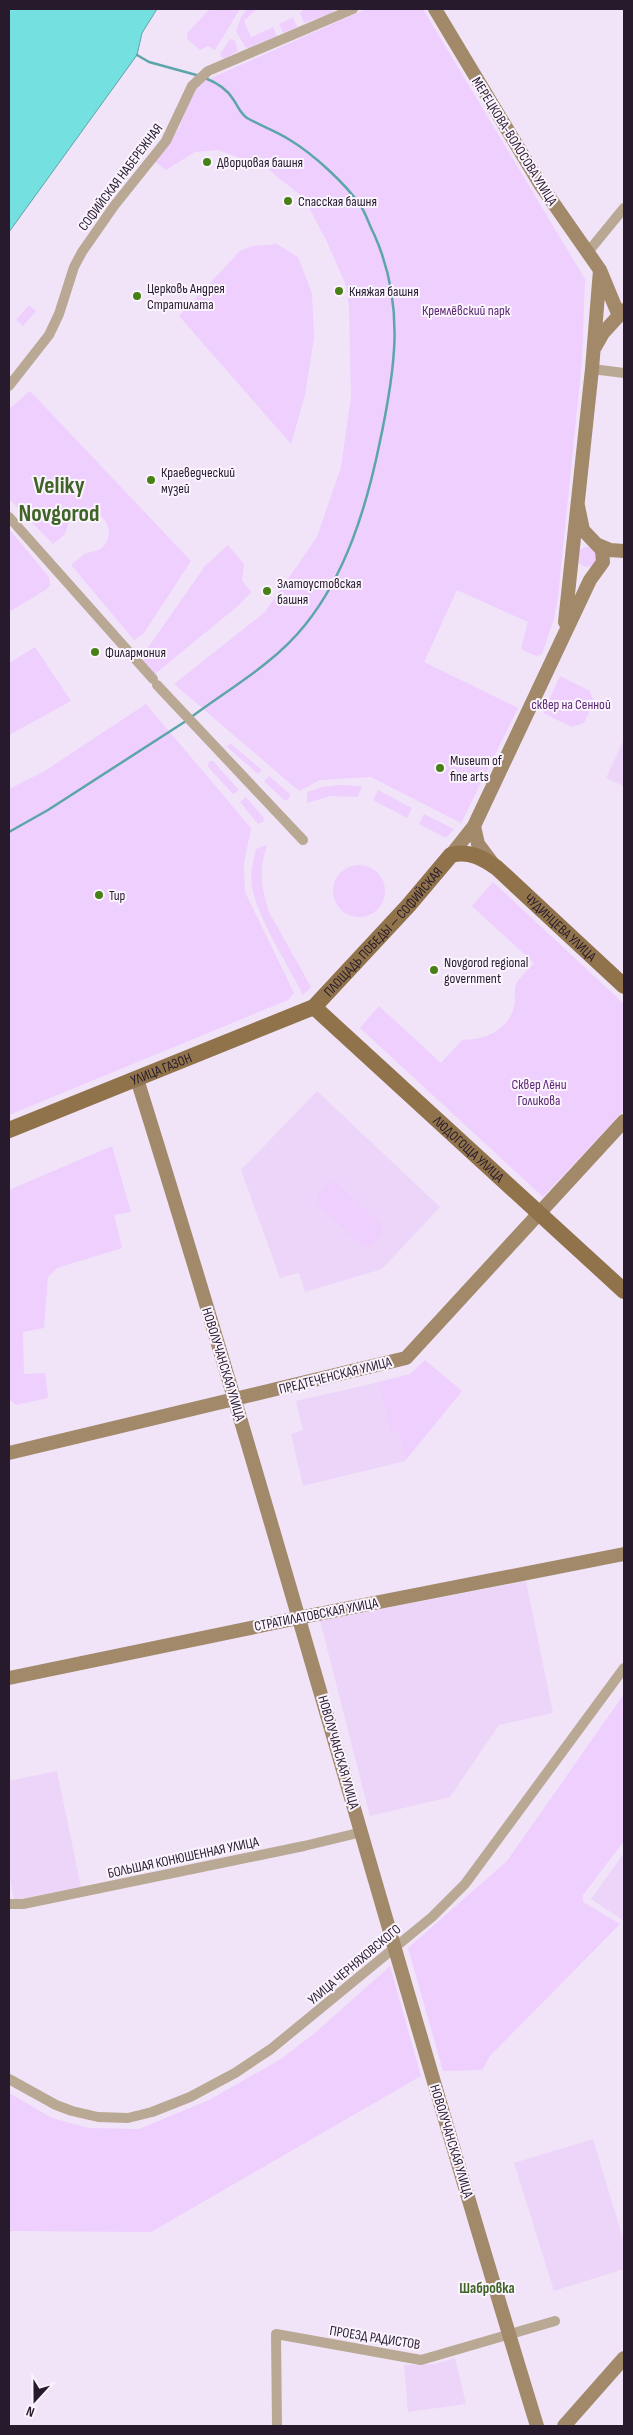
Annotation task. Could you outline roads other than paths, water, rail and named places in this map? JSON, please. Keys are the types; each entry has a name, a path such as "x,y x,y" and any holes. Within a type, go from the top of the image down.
{"main road":[{"name":"ЧУДИНЦЕВА УЛИЦА","path":"451,855 470,854 497,868 624,986"},
{"name":"ПЛОЩАДЬ ПОБЕДЫ — СОФИЙСКАЯ","path":"314,1007 408,906 451,855"},
{"name":"УЛИЦА ГАЗОН","path":"9,1130 314,1007"},
{"name":"ЛЮДОГОЩА УЛИЦА","path":"314,1007 624,1291"}],"street":[{"name":"СОФИЙСКАЯ НАБЕРЕЖНАЯ","path":"9,386 49,334 74,267 82,252 114,206 166,141 192,86 204,74 353,9"},
{"name":"МЕРЕЦКОВА-ВОЛОСОВА УЛИЦА","path":"435,9 469,69 540,184 600,270 622,313"},
{"path":"588,252 624,208"},
{"path":"561,640 566,617 578,506 600,270"},
{"path":"593,350 603,333 622,313"},
{"path":"592,368 624,373"},
{"path":"451,855 474,826 590,580 601,565 602,550 583,530 578,506"},
{"path":"9,517 171,702 303,840"},
{"path":"581,542 596,543 621,551 588,573 582,572 573,563 572,554 581,542"},
{"name":"ЧУДИНЦЕВА УЛИЦА","path":"474,826 478,844 497,868"},
{"name":"НОВОЛУЧАНСКАЯ УЛИЦА","path":"137,1078 300,1617 395,1948 537,2426"},
{"name":"ПРЕДТЕЧЕНСКАЯ УЛИЦА","path":"9,1453 406,1358 624,1121"},
{"name":"СТРАТИЛАТОВСКАЯ УЛИЦА","path":"9,1678 300,1617 624,1554"},
{"name":"УЛИЦА ЧЕРНЯХОВСКОГО","path":"9,2079 56,2105 86,2115 109,2119 128,2118 152,2112 214,2085 271,2049 432,1917 465,1884 624,1668"},
{"name":"БОЛЬШАЯ КОНЮШЕННАЯ УЛИЦА","path":"9,1904 23,1904 304,1846 362,1832"},
{"name":"ПРОЕЗД РАДИСТОВ","path":"276,2426 276,2334 420,2360 555,2321"},
{"path":"564,2426 624,2358"}],"waterway":[{"path":"137,55 149,62 200,76"},
{"path":"190,718 280,652 305,625 332,584 352,540 368,493 385,419 393,365 394,339 391,287 384,260 364,212 354,196 337,178 299,146 247,118 228,92 205,78"},
{"path":"9,832 48,810 186,721"}],"place":[{"name":"Дворцовая башня","path":"207,162"},
{"name":"Спасская башня","path":"288,201"},
{"name":"Княжая башня","path":"339,291"},
{"name":"Церковь Андрея Стратилата","path":"137,296"},
{"name":"Краеведческий музей","path":"151,480"},
{"name":"Златоустовская башня","path":"267,591"},
{"name":"Филармония","path":"95,652"},
{"name":"Museum of fine arts","path":"440,768"},
{"name":"Тир","path":"99,895"},
{"name":"Novgorod regional government","path":"434,970"}],"district":[{"name":"Veliky Novgorod","path":"59,499"},
{"name":"Шабровка","path":"487,2288"}],"park label":[{"name":"Кремлёвский парк","path":"466,310"},
{"name":"сквер на Сенной","path":"571,704"},
{"name":"Сквер Лёни Голикова","path":"539,1092"}]}
